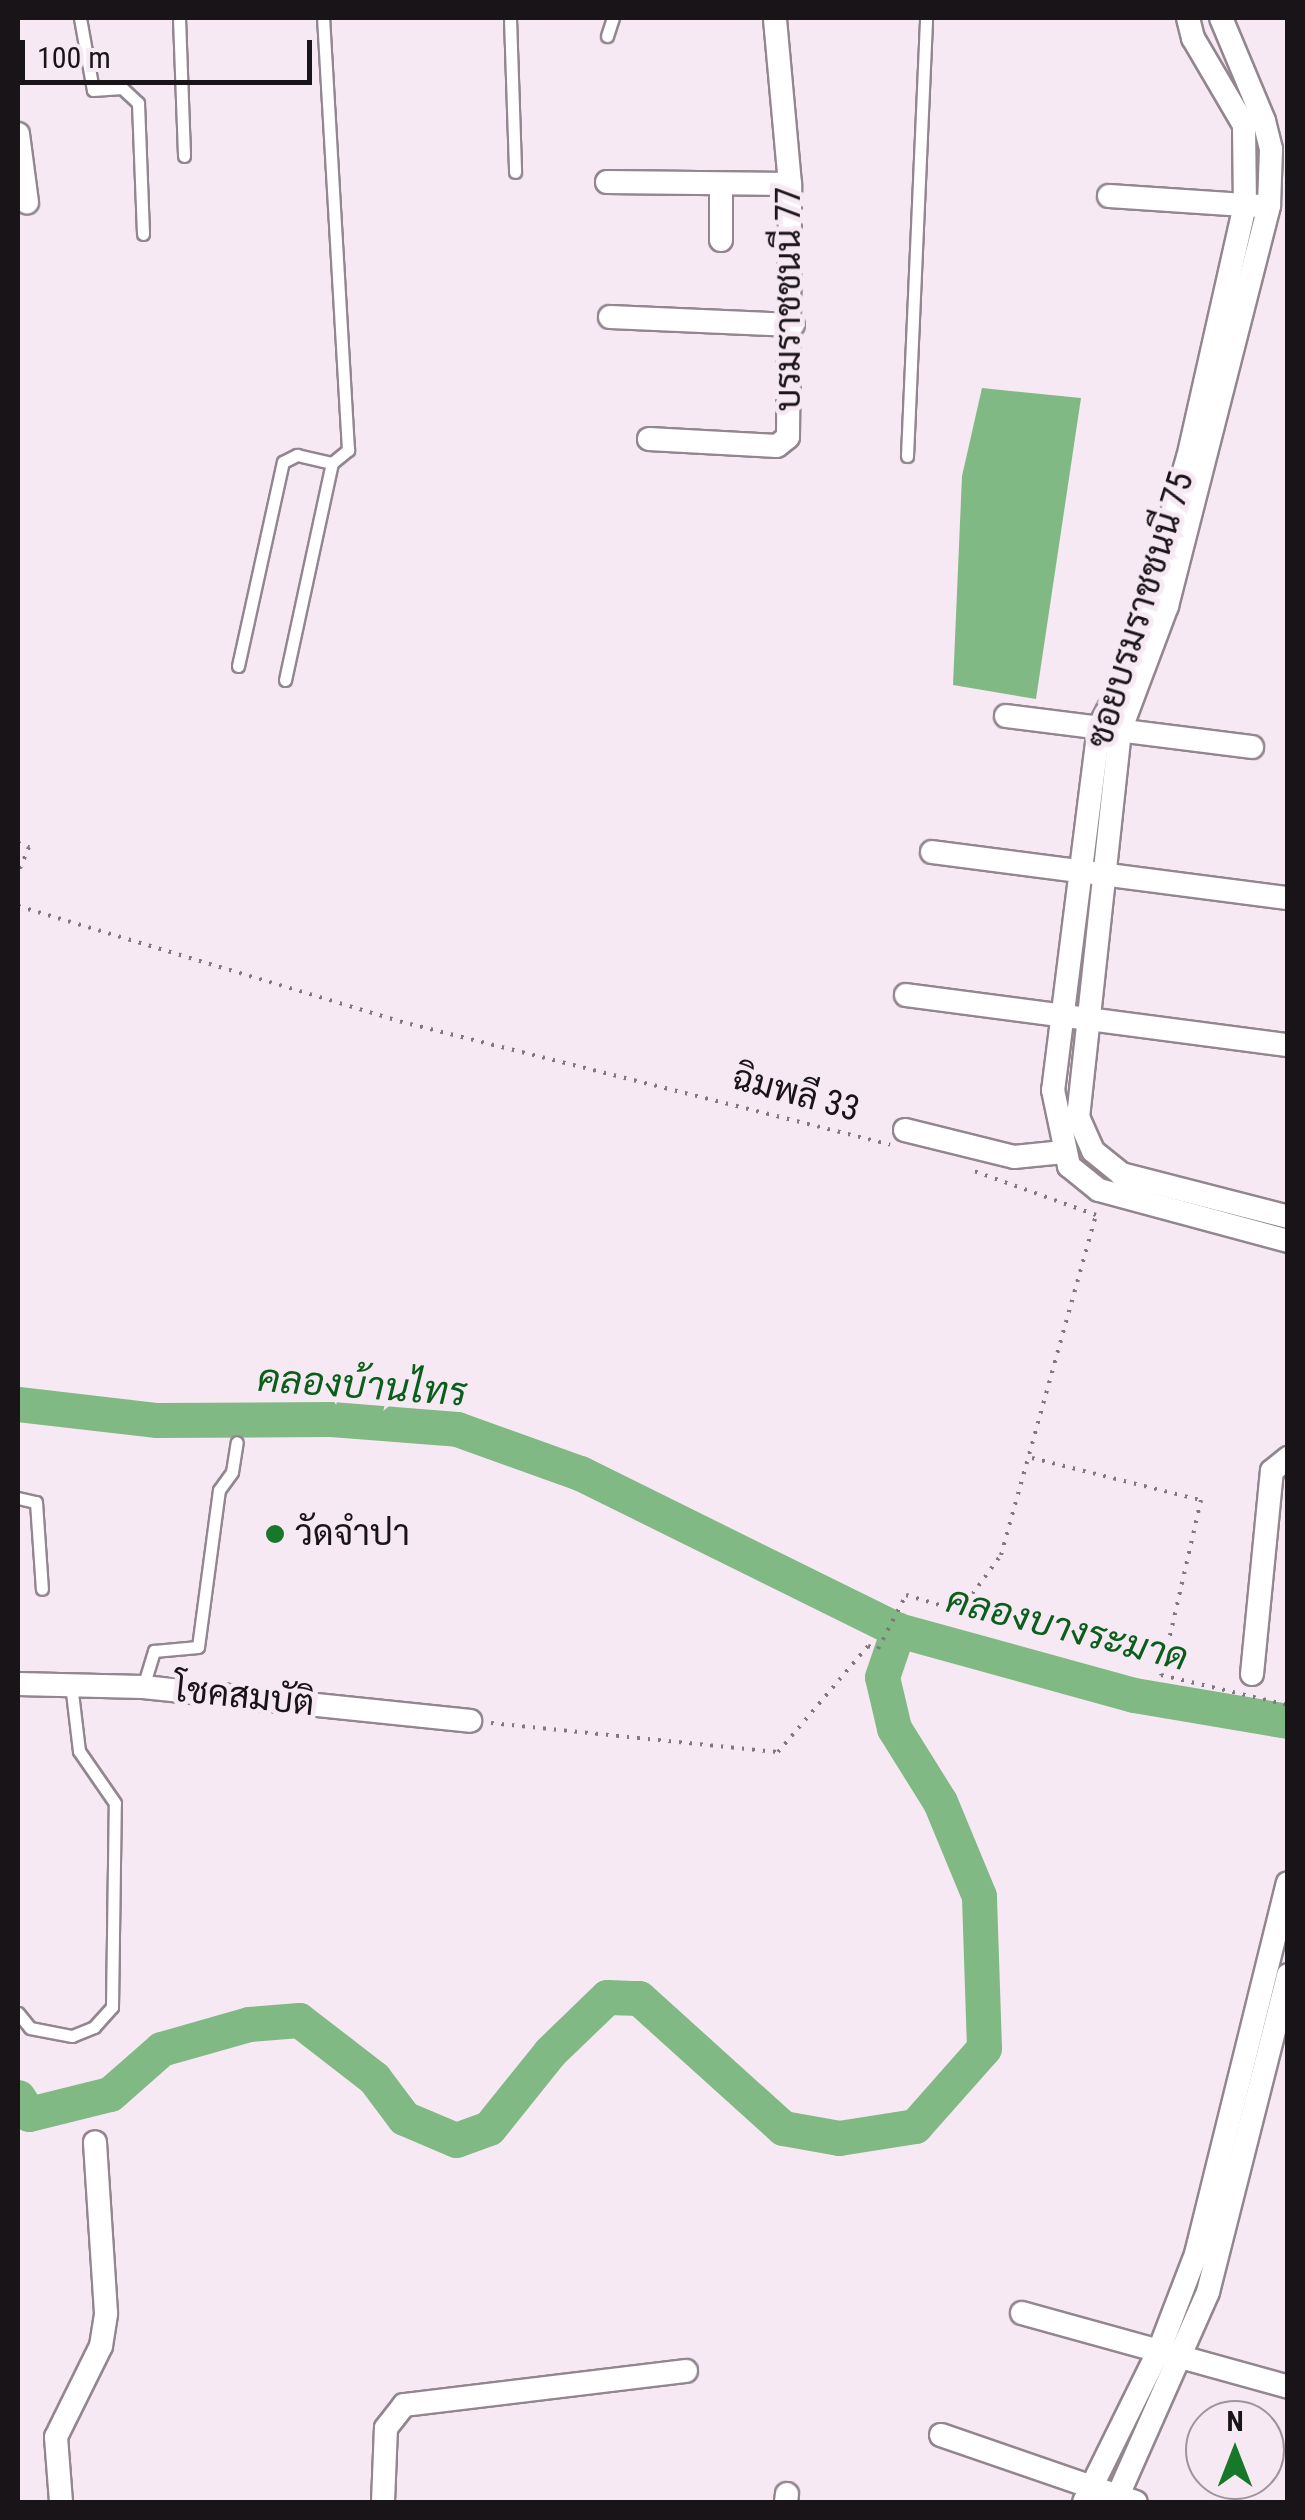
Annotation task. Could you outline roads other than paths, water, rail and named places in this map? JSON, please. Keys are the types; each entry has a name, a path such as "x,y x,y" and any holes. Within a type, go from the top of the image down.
{"street":[{"name":"บรมราชชนนี 77","path":"648,439 784,444 792,325 790,184 775,18"},
{"path":"1190,28 1222,26"},
{"name":"ซอยบรมราชชนนี 75","path":"1064,1152 1053,1090 1060,1018 1090,871 1110,729 1271,149 1264,121 1222,26"},
{"name":"ซอยบรมราชชนนี 75","path":"1190,28 1244,125 1257,206"},
{"path":"18,134 27,202"},
{"path":"607,182 790,184"},
{"path":"720,184 721,240"},
{"path":"1109,196 1257,206"},
{"path":"610,317 792,325"},
{"path":"1006,716 1252,747"},
{"path":"932,852 1288,898"},
{"name":"ซอยบรมราชชนนี 75","path":"1090,871 1078,1117 1093,1152 1121,1174 1288,1217"},
{"path":"906,995 1288,1045"},
{"path":"903,1139 1014,1157 1064,1152 1069,1166 1099,1190 1288,1240"},
{"path":"1252,1674 1272,1472 1288,1458"},
{"name":"โชคสมบัติ","path":"18,1684 144,1687 470,1721"},
{"path":"940,2435 1088,2495 1123,2500 1171,2351 1288,1882"},
{"path":"1088,2495 1171,2351 1233,2212 1288,1976"},
{"path":"61,2502 56,2437 101,2346 106,2312 95,2142"},
{"path":"1022,2313 1171,2351 1288,2388"},
{"path":"384,2502 386,2428 404,2404 686,2370"}],"lane":[{"path":"80,18 93,90 122,88 138,103 143,234"},
{"path":"179,18 184,156"},
{"path":"238,666 282,462 298,455 332,463 342,460 348,440 323,18"},
{"path":"510,18 514,172"},
{"path":"607,36 613,18"},
{"path":"907,456 926,18"},
{"path":"285,680 332,463"},
{"path":"144,1687 152,1652 198,1648 219,1490 232,1472 238,1442"},
{"path":"18,1498 36,1502 42,1589"},
{"path":"18,2014 30,2028 72,2036 94,2027 112,2007 115,1803 79,1751 71,1684"}],"waterway":[{"name":"คลองบ้านไทร","path":"18,1404 157,1420 331,1419 457,1429 580,1473 898,1630 1134,1695 1288,1721"},
{"name":"คลองบางระมาด","path":"18,2097 29,2114 110,2094 161,2049 249,2024 299,2020 374,2078 404,2118 456,2140 489,2128 550,2052 607,1997 639,1998 783,2128 839,2138 915,2126 984,2048 979,1896 940,1802 894,1728 882,1677 898,1630"}],"place":[{"name":"วัดจำปา","path":"275,1534"}]}
